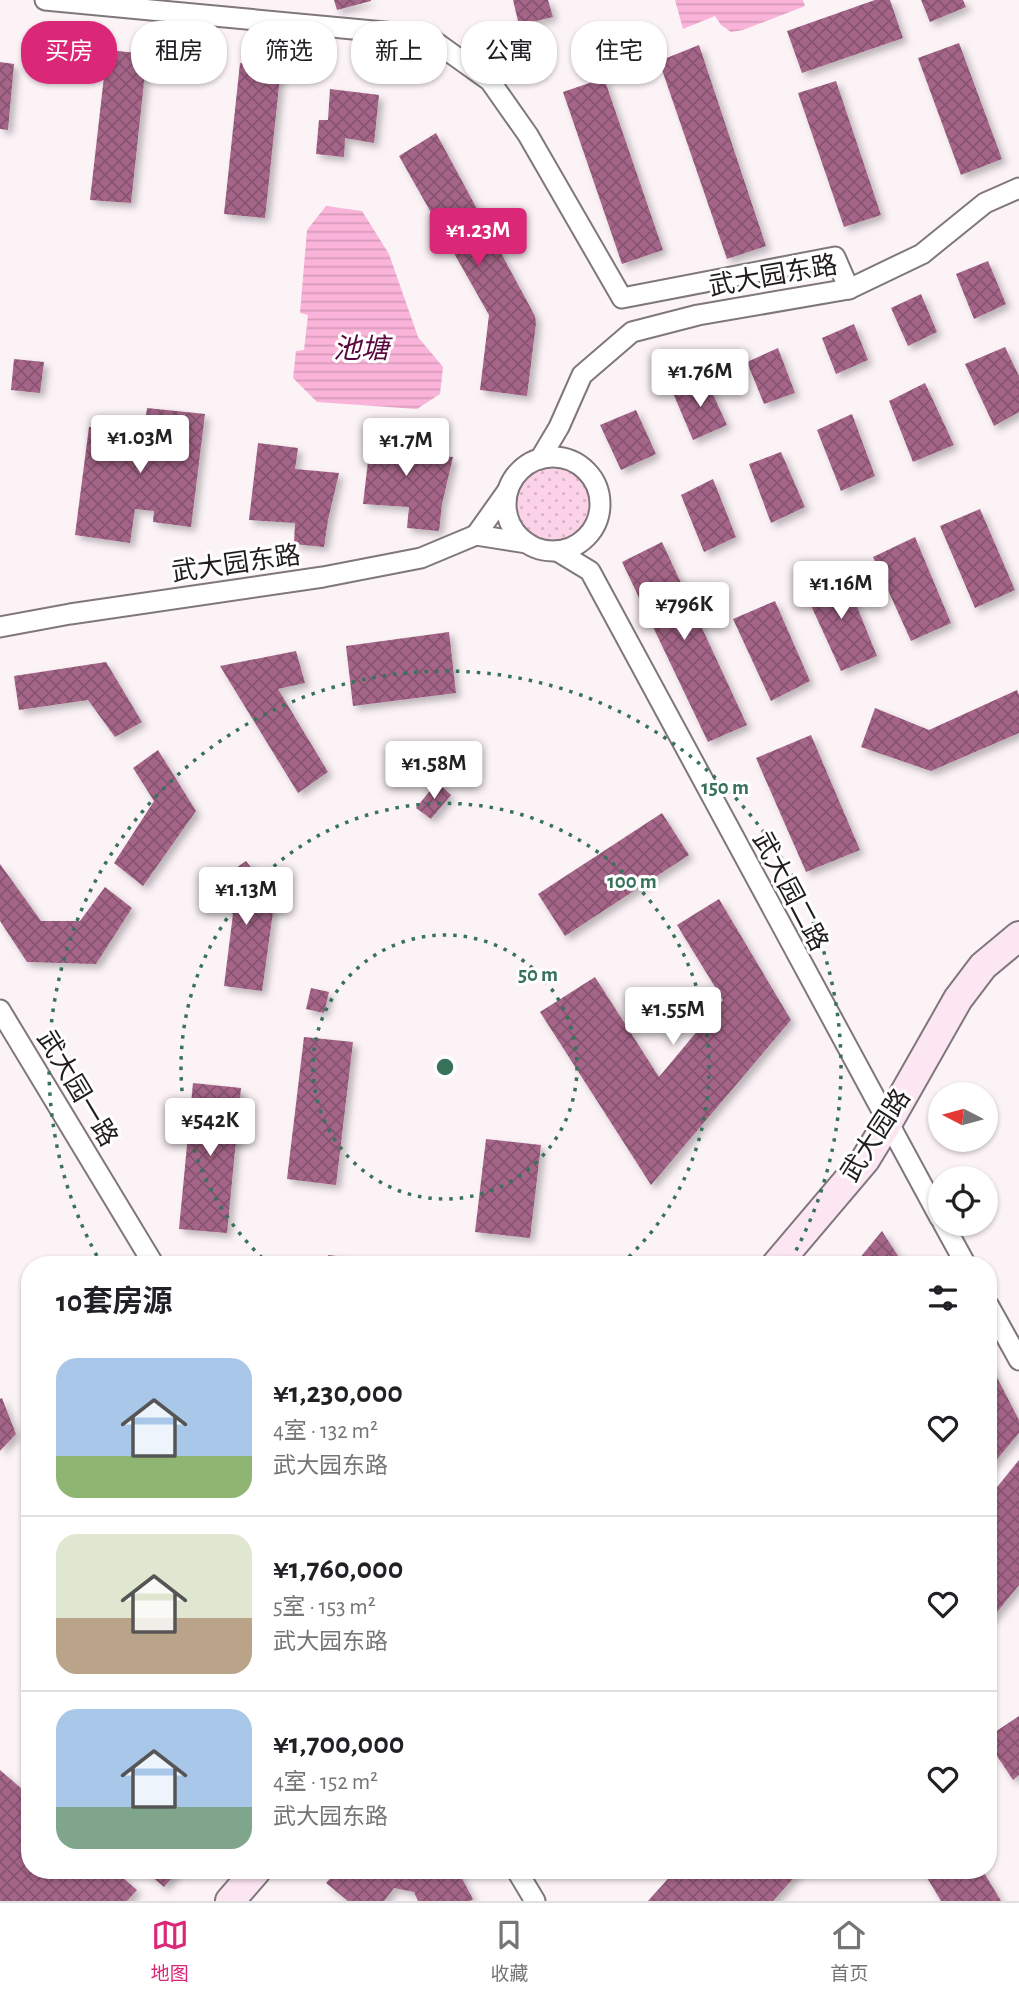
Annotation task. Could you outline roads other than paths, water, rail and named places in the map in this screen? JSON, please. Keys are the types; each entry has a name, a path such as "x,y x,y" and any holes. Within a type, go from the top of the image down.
{"street":[{"path":"45,0 427,36 490,81 528,135 622,298 835,257 849,289"},
{"name":"武大园东路","path":"540,459 559,427 582,375 632,332 698,315 849,289 922,254 985,203 1019,188"},
{"path":"557,551 590,571 595,526 600,511 600,495 594,480 559,427"},
{"path":"527,543 476,535 526,465 555,457 571,460 584,468"},
{"path":"509,489 506,504 516,533 541,550 557,551 572,547 586,538 595,526"},
{"name":"武大园东路","path":"0,627 70,614 323,577 421,558 476,535"},
{"name":"武大园二路","path":"590,571 928,1197"},
{"name":"武大园路","path":"784,1256 865,1160 958,999 984,966 1019,936"},
{"name":"武大园一路","path":"0,1010 149,1256"},
{"path":"950,1236 961,1256"},
{"path":"997,1320 1019,1360"},
{"path":"230,1901 249,1879"},
{"path":"522,1879 535,1901"}],"water":[{"path":"675,0 803,0 805,6 731,32 721,25 715,16 683,29"},
{"name":"池塘","path":"326,206 362,211 389,254 418,337 443,367 440,394 417,409 317,402 293,378 296,351 304,350 308,315 300,313 307,230"}]}
